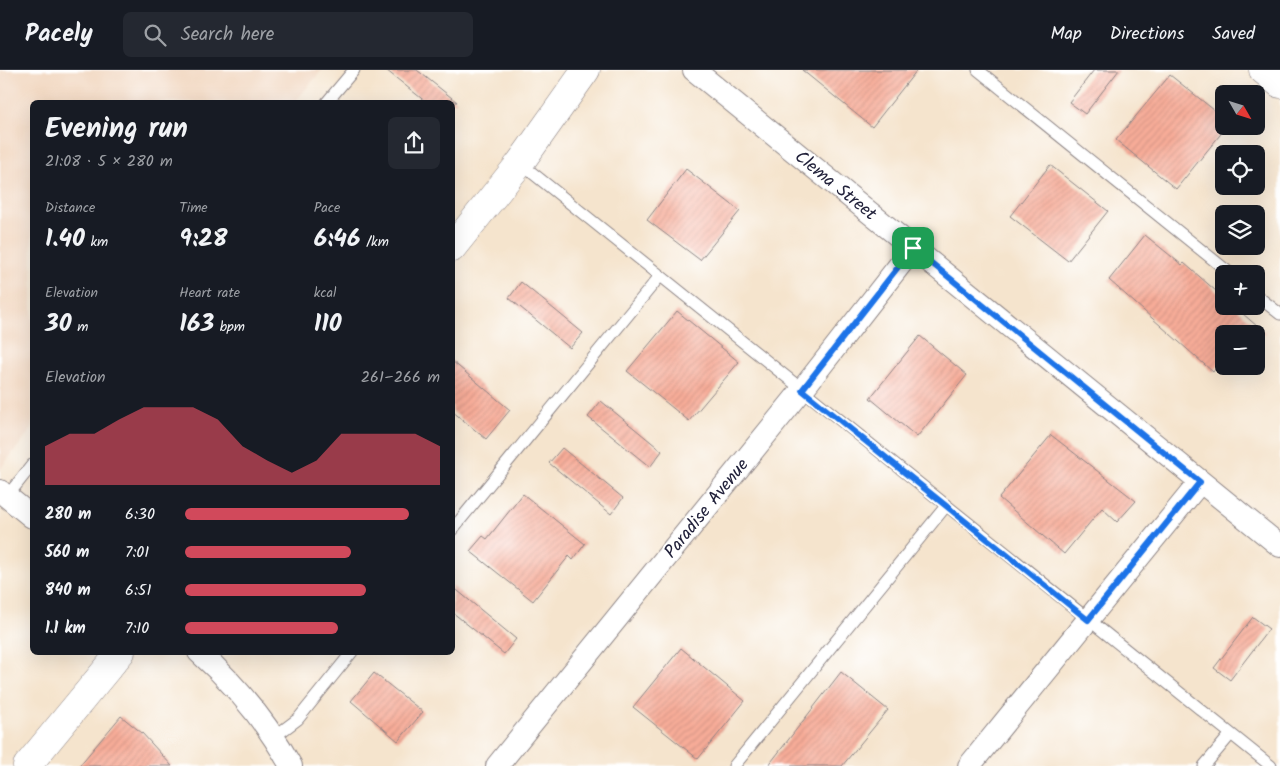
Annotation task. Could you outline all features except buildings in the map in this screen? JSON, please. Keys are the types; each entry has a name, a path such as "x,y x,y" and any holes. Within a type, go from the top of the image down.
{"street":[{"path":"455,244 520,163 586,70"},
{"name":"Clema Street","path":"694,70 1280,546"},
{"path":"1263,70 1280,84"},
{"name":"Paradise Avenue","path":"498,766 802,390 913,248"},
{"path":"969,766 1200,482"},
{"path":"2,498 30,516"},
{"path":"27,766 119,655"},
{"path":"202,655 221,672 256,712 274,736 291,766"}],"lane":[{"path":"329,100 354,70"},
{"path":"978,70 1219,265"},
{"path":"520,163 1271,766"},
{"path":"455,526 660,276"},
{"path":"1265,302 1280,314"},
{"path":"2,498 30,467"},
{"path":"734,766 946,506"},
{"path":"274,736 298,719 350,655"},
{"path":"1204,766 1231,734"}],"shaded area":[{"path":"0,70 322,70 297,100 30,100 30,432 0,469"}],"route":[{"path":"913,248 1200,482 1088,620 802,390 913,248"}]}
